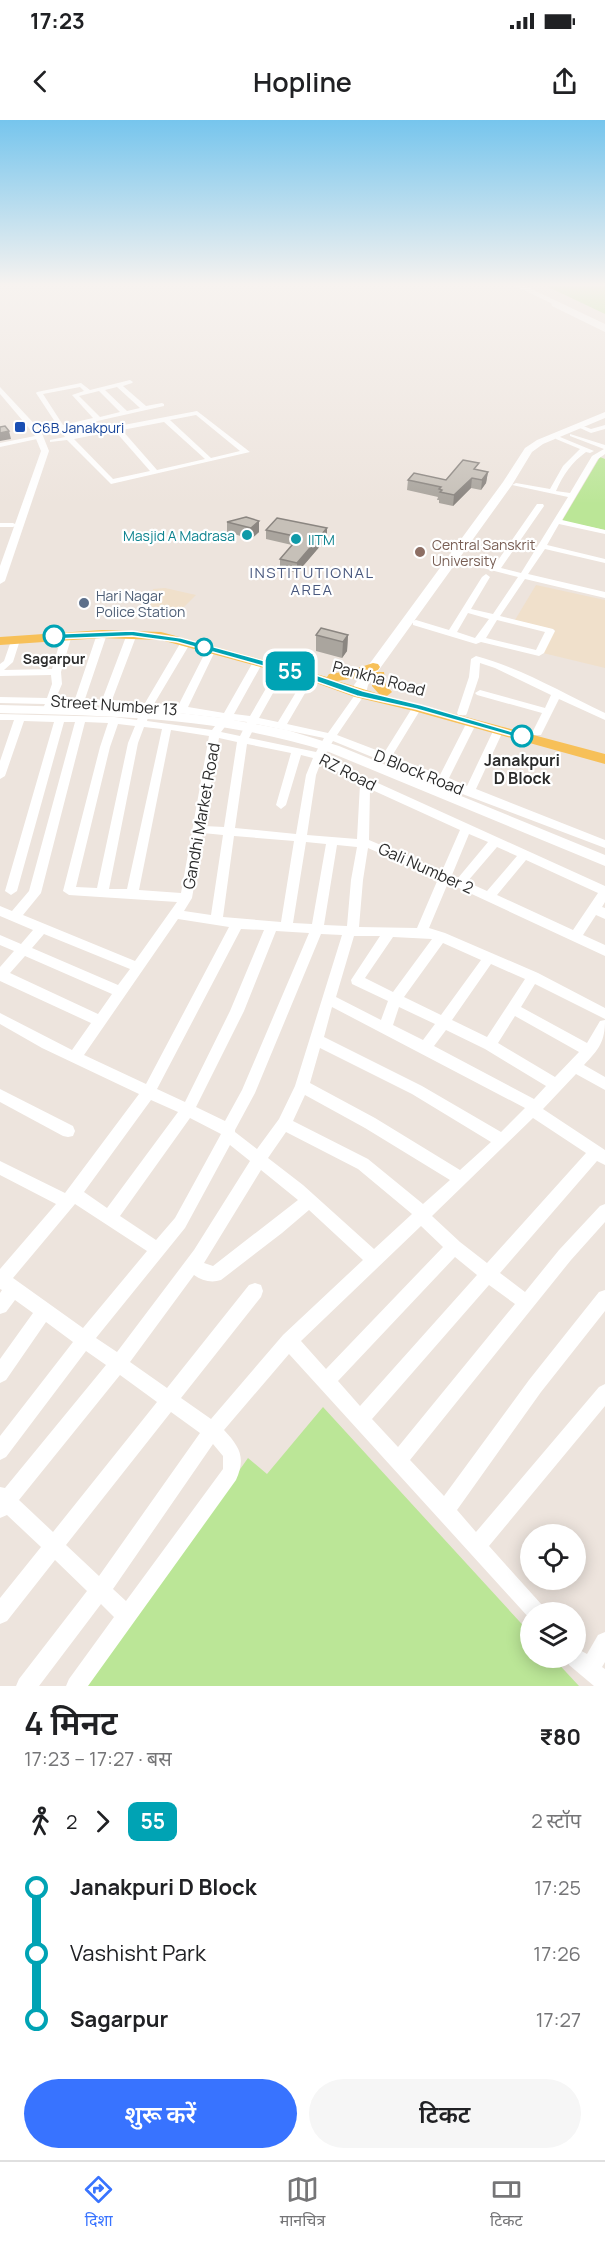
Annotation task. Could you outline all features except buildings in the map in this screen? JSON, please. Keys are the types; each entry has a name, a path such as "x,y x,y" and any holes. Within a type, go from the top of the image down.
{"main road":[{"path":"369,682 416,623 456,560 516,485 543,446 564,436 587,430 605,417"},
{"path":"369,682 456,560 528,450 540,442 605,417"},
{"name":"Pankha Road","path":"5,636 114,628 164,630 334,677 369,682 417,707 605,752"},
{"name":"Pankha Road","path":"5,636 102,634 161,636 310,676 369,682 386,692 499,729 605,759"},
{"path":"334,677 351,675 369,682"}],"street":[{"path":"98,419 75,395 130,382"},
{"path":"52,441 69,438 166,420 197,413 246,452 111,482 69,438 39,393 81,385 88,392"},
{"path":"119,385 144,409"},
{"path":"100,389 124,413"},
{"path":"0,392 35,438 40,451 39,460 0,559"},
{"path":"0,392 38,433 45,451 0,581"},
{"path":"62,427 162,405"},
{"path":"166,420 210,460"},
{"path":"587,430 605,428"},
{"path":"117,429 155,472"},
{"path":"587,430 605,436"},
{"path":"564,436 585,449 604,452"},
{"path":"564,436 604,452"},
{"path":"0,445 35,438"},
{"path":"552,492 558,479 577,454 585,449"},
{"path":"480,639 543,546 595,459 604,452"},
{"path":"516,485 573,496"},
{"path":"496,570 540,506"},
{"path":"557,521 605,532"},
{"path":"0,525 13,525"},
{"path":"543,546 605,561"},
{"path":"456,560 605,595"},
{"path":"451,634 486,577"},
{"path":"416,623 476,641 480,639 539,653 550,632 466,610"},
{"path":"79,702 102,634"},
{"path":"106,703 132,634"},
{"path":"48,709 57,684 56,672 67,635"},
{"path":"0,671 8,662 5,636"},
{"path":"102,893 133,743 144,714 186,642"},
{"path":"182,710 211,649"},
{"path":"442,781 467,718 476,659 557,693 605,717"},
{"name":"Gandhi Market Road","path":"186,898 222,724 258,662"},
{"path":"216,921 243,739 282,668"},
{"path":"0,671 56,672"},
{"path":"280,726 310,676"},
{"path":"286,928 311,775 325,746 369,682"},
{"path":"480,693 548,712"},
{"path":"537,734 557,693"},
{"name":"Street Number 13","path":"0,700 48,709 79,702 106,703 144,714 182,710 222,724"},
{"path":"386,758 417,707"},
{"path":"0,709 144,714 222,724 252,723 325,746 605,861"},
{"name":"RZ Road","path":"0,717 20,717 48,709 60,719 114,720 144,714 167,727 222,724 243,739 297,751 325,746 365,782 605,892"},
{"path":"0,776 20,717"},
{"path":"11,891 60,719"},
{"path":"14,917 35,893 81,720"},
{"path":"114,720 105,747 69,891 186,898"},
{"name":"D Block Road","path":"252,723 280,726 325,746 386,758 605,844"},
{"path":"132,894 167,727"},
{"path":"470,792 499,729"},
{"path":"281,806 297,751"},
{"path":"127,1616 55,1547 2,1502 119,1363 192,1264 259,1159 285,1124 302,1086 351,931 363,843 365,782"},
{"path":"422,931 466,828"},
{"name":"Gali Number 2","path":"199,829 300,836 378,846 605,951"},
{"path":"0,1452 85,1339 180,1223 248,1093 317,930 332,840"},
{"path":"460,883 495,841"},
{"path":"489,896 525,854"},
{"path":"576,936 600,911 605,892"},
{"path":"75,1057 186,898"},
{"path":"0,911 138,967"},
{"path":"175,914 271,927 351,931 422,931 441,936 533,977 605,1014"},
{"path":"0,1306 5,1283 148,1093 237,924"},
{"path":"109,1218 188,1110 237,1011 271,927"},
{"path":"41,929 0,975 100,1021"},
{"path":"390,932 357,980 490,1045 557,1084"},
{"path":"386,1028 395,999 441,936"},
{"path":"0,940 120,992"},
{"path":"425,1048 489,958"},
{"path":"490,1045 533,977"},
{"path":"328,999 425,1048 534,1108 600,1155 489,1274 360,1419"},
{"path":"514,1009 589,1050"},
{"path":"0,1018 228,1132 374,1260"},
{"path":"26,1686 100,1589 213,1431 289,1341 502,1141 589,1050 605,1025"},
{"path":"316,1039 417,1090 502,1141"},
{"path":"574,1066 605,1084"},
{"path":"302,1086 370,1123 462,1179"},
{"path":"0,1095 68,1131"},
{"path":"285,1124 363,1164 422,1215 454,1247 526,1303"},
{"path":"0,1168 71,1198 109,1218 158,1250"},
{"path":"192,1264 203,1272 215,1274 309,1201"},
{"path":"398,1461 526,1303 605,1211"},
{"path":"326,1381 454,1247"},
{"path":"5,1283 213,1431 232,1452 234,1459 233,1467 76,1686"},
{"path":"0,1614 255,1291"},
{"path":"446,1511 535,1386 605,1298"},
{"path":"0,1374 44,1311"},
{"path":"289,1341 446,1511 526,1602"},
{"path":"476,1547 605,1393"},
{"path":"590,1669 605,1642"}],"shaded area":[{"path":"536,585 605,600 605,668 543,653 555,630 515,620"},
{"path":"165,588 196,595 171,620 148,618 153,589"}],"green space":[{"path":"600,457 605,459 605,530 562,521"},
{"path":"323,1407 520,1622 520,1668 562,1668 579,1686 86,1686 248,1458 267,1474"}],"bus line":[{"name":"55","path":"54,636 146,634 177,639 310,676 360,694 522,736"}],"place":[{"name":"C6B Janakpuri","path":"20,427"},
{"name":"Masjid A Madrasa","path":"247,535"},
{"name":"IITM","path":"296,539"},
{"name":"Central Sanskrit University","path":"420,552"},
{"name":"Hari Nagar Police Station","path":"84,603"},
{"name":"Sagarpur","path":"54,636"},
{"name":"Janakpuri D Block","path":"522,736"}],"district":[{"name":"INSTITUTIONAL AREA","path":"312,580"}]}
